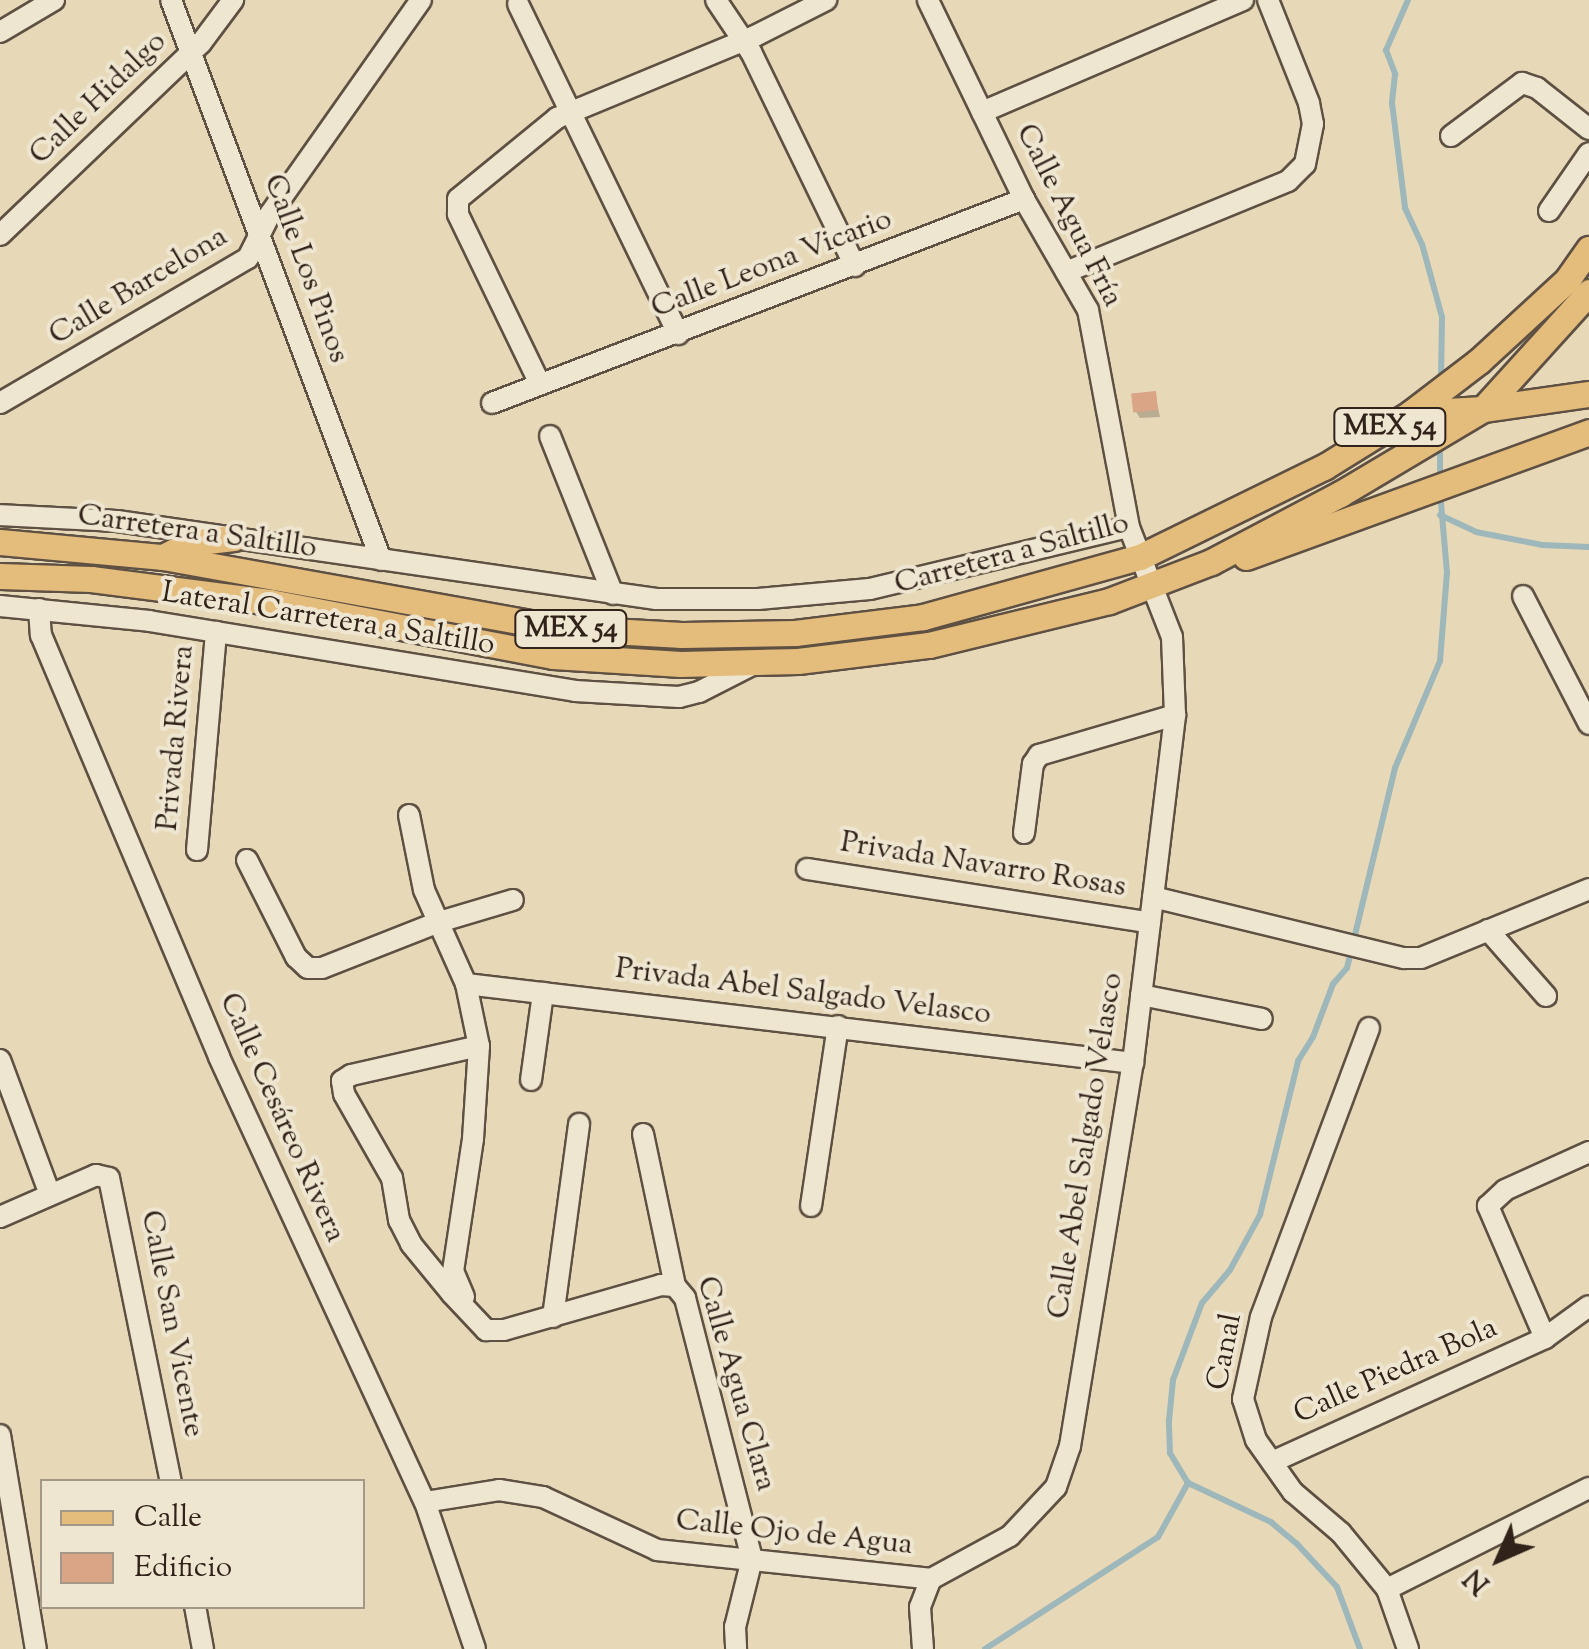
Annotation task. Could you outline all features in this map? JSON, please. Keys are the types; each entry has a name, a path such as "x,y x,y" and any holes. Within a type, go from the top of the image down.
{"main road":[{"name":"Carretera a Saltillo","path":"0,542 163,557 556,628 682,636 796,633 923,617 1140,557 1324,467 1452,382 1566,280 1589,249"},
{"name":"Carretera a Saltillo","path":"0,576 91,579 214,594 553,656 758,662 929,645 1108,601 1347,506 1468,414 1589,292"},
{"path":"1411,412 1468,414 1589,394"},
{"path":"1347,506 1471,473 1589,432"},
{"path":"163,557 190,543 234,538"}],"street":[{"path":"0,32 54,0"},
{"name":"Calle Los Pinos","path":"171,0 381,560"},
{"name":"Calle Hidalgo","path":"0,235 192,52 233,0"},
{"name":"Calle Barcelona","path":"0,403 248,258 270,214 421,0"},
{"path":"716,0 742,41 855,266"},
{"path":"540,384 456,204 530,137 572,111 742,41 826,0"},
{"name":"Calle Agua Fría","path":"928,0 1024,199 1091,321 1129,527 1151,585"},
{"path":"982,112 1243,0"},
{"path":"1066,272 1288,181 1308,154 1312,124 1309,103 1268,0"},
{"path":"518,4 678,334"},
{"path":"1451,136 1522,83 1538,88 1589,129"},
{"path":"1549,211 1589,154"},
{"name":"Calle Leona Vicario","path":"492,403 1024,199"},
{"path":"550,436 613,594"},
{"path":"0,514 116,521 613,594 758,599 870,589 1129,527"},
{"name":"Calle Abel Salgado Velasco","path":"931,1579 1010,1536 1056,1488 1070,1446 1133,1063 1175,716 1172,637 1151,585"},
{"path":"1523,596 1583,694 1589,724"},
{"name":"Lateral Carretera a Saltillo","path":"0,606 216,632 575,690 679,697 699,692 758,662"},
{"name":"Calle Cesáreo Rivera","path":"39,609 41,635 219,1058 425,1502 475,1649"},
{"name":"Privada Rivera","path":"198,850 216,632"},
{"path":"1024,833 1034,764 1039,755 1175,716"},
{"path":"410,815 424,890 466,984 478,1046 473,1139 453,1270 472,1318"},
{"path":"247,860 296,957 308,968 322,968 440,922 513,900"},
{"name":"Privada Navarro Rosas","path":"807,868 1150,923"},
{"path":"1153,897 1392,955 1421,958 1589,889"},
{"path":"1488,930 1546,996"},
{"name":"Privada Abel Salgado Velasco","path":"466,984 1133,1063"},
{"path":"531,1080 543,992"},
{"path":"1141,996 1262,1019"},
{"path":"811,1206 838,1026"},
{"name":"Canal","path":"1368,1028 1261,1317 1242,1398 1246,1420 1272,1462 1309,1510 1340,1533 1387,1589 1408,1649"},
{"path":"478,1046 350,1075 342,1082 344,1094 392,1178 399,1220 411,1244 486,1330 553,1316 661,1285 674,1286"},
{"path":"0,1060 49,1192 0,1217"},
{"path":"553,1316 580,1124"},
{"name":"Calle Agua Clara","path":"643,1134 674,1286 685,1298 752,1559 735,1627 736,1649"},
{"name":"Calle Piedra Bola","path":"1545,1338 1488,1206 1505,1190 1587,1157"},
{"name":"Calle San Vicente","path":"49,1192 96,1174 108,1178 170,1479"},
{"name":"Calle Piedra Bola","path":"1272,1462 1545,1338 1589,1306"},
{"path":"0,1435 36,1649"},
{"path":"1387,1589 1589,1488"},
{"name":"Calle Ojo de Agua","path":"425,1502 499,1490 544,1498 657,1550 931,1579"},
{"path":"923,1649 920,1607 931,1579"},
{"path":"196,1609 203,1649"}],"building":[{"path":"1156,391 1158,410 1133,413 1131,394"}],"waterway":[{"path":"1408,0 1386,50 1395,74 1392,103 1405,208 1422,244 1442,317 1441,379"},
{"path":"1440,441 1440,479"},
{"path":"1360,1649 1337,1587 1297,1544 1271,1522 1188,1483 1170,1453 1169,1421 1173,1380 1202,1303 1230,1270 1260,1215 1298,1061 1313,1037 1333,984 1347,968 1395,768 1440,661 1447,573 1440,491"},
{"path":"1440,515 1476,532 1542,545 1589,547"},
{"path":"985,1649 1158,1537 1188,1483"}]}
